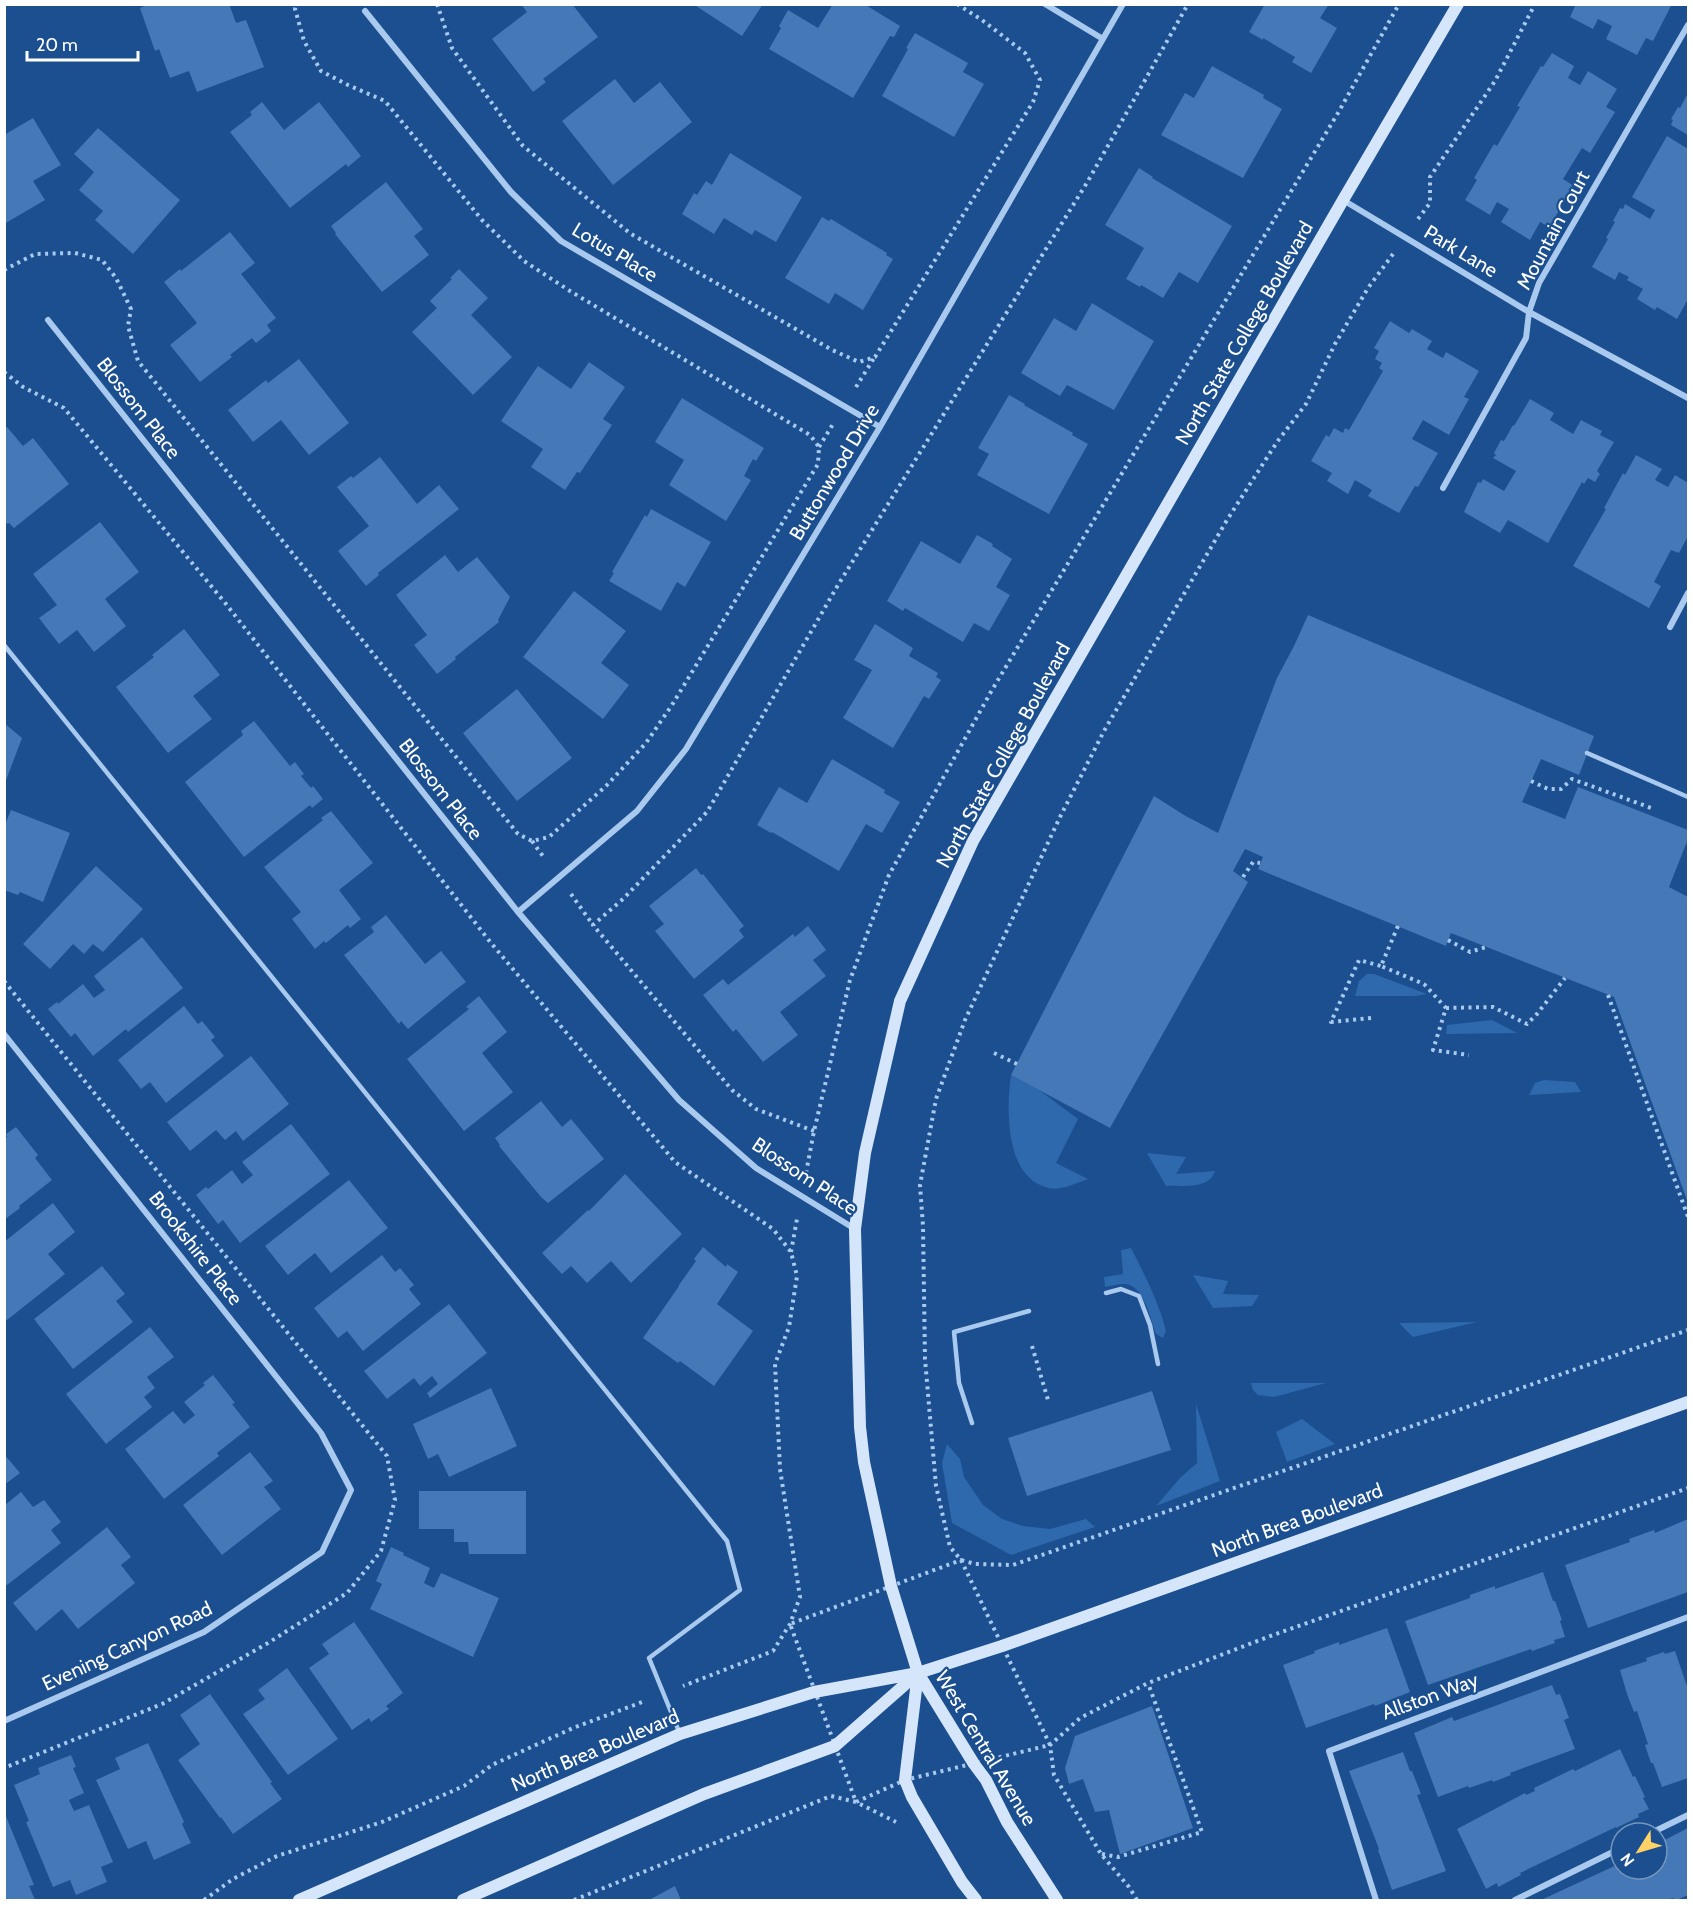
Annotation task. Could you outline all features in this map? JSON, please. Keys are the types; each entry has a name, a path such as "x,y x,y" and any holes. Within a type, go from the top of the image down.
{"main road":[{"name":"North State College Boulevard","path":"918,1673 891,1586 864,1462 857,1375 855,1229 866,1153 900,1001 973,842 1458,4"},
{"name":"North Brea Boulevard","path":"299,1900 680,1734 814,1692 918,1673 1002,1646 1689,1402"},
{"name":"North Brea Boulevard","path":"463,1900 704,1794 835,1746 918,1673"},
{"name":"West Central Avenue","path":"918,1673 905,1780 912,1797 951,1863 976,1900"},
{"name":"West Central Avenue","path":"918,1673 986,1780 1007,1822 1057,1900"}],"street":[{"path":"1045,4 1103,39"},
{"name":"Buttonwood Drive","path":"518,912 637,811 686,749 880,427 1123,4"},
{"name":"Lotus Place","path":"364,11 511,192 561,241 880,427"},
{"name":"Mountain Court","path":"1443,488 1526,338 1529,312 1539,283 1689,25"},
{"name":"Park Lane","path":"1343,200 1529,312 1689,398"},
{"name":"Blossom Place","path":"48,320 518,912 679,1100 756,1168 855,1229"},
{"path":"1670,627 1689,593"},
{"name":"Brookshire Place","path":"4,1034 321,1433 351,1490"},
{"name":"Evening Canyon Road","path":"4,1721 204,1632 322,1552 351,1490"},
{"name":"Allston Way","path":"1376,1900 1329,1751 1689,1617"},
{"path":"1669,1824 1689,1815"},
{"path":"1515,1900 1609,1854"}],"lane":[{"path":"4,645 727,1541 740,1590 649,1658 680,1734"},
{"path":"1587,753 1689,797"},
{"path":"1106,1293 1121,1288 1139,1296 1150,1325 1158,1364"},
{"path":"972,1423 959,1383 954,1332 1029,1311"}],"path":[{"path":"4,270 35,254 75,253 102,260 116,278 131,309 128,326 138,361 518,834 532,841 549,837 570,819 606,786 646,743 672,705 818,464 819,447 810,435 524,261 482,220 385,100 321,71 304,41 295,9 297,4"},
{"path":"437,4 452,48 524,146 631,234 832,350 859,362 875,357 880,350 1033,102 1040,80 1025,53 957,4"},
{"path":"1188,4 1088,181 838,585 707,812 594,925 732,1090 756,1109 814,1131 850,980 888,875 992,690 1338,113 1399,4"},
{"path":"1535,4 1495,81 1430,177 1430,203 1368,288 1335,344 1306,404 1276,442 1227,520 1104,730 1060,817 965,1020 936,1099 920,1185 926,1359 936,1485 950,1547 961,1560 975,1564 1013,1565 1689,1330"},
{"path":"4,372 23,387 64,408 226,604 492,943 675,1162 773,1229 791,1252 797,1276 789,1327 775,1364 780,1469 800,1598 790,1624 773,1651 573,1728 492,1765 464,1786 382,1822 277,1856 233,1879 204,1900"},
{"path":"1531,782 1548,789 1561,789 1572,779 1661,811"},
{"path":"1243,877 1253,862 1260,863"},
{"path":"1381,966 1398,926"},
{"path":"1448,940 1470,952 1486,948"},
{"path":"1371,1018 1331,1022 1359,960 1381,966 1424,984 1446,1008 1493,1007 1527,1024 1538,1014 1565,978"},
{"path":"4,981 387,1456 395,1500 381,1551 347,1593 268,1643 162,1704 4,1768"},
{"path":"1608,995 1689,1217"},
{"path":"1446,1008 1433,1050 1469,1055"},
{"path":"994,1053 1017,1064"},
{"path":"1032,1346 1048,1400"},
{"path":"1137,1900 1101,1854 1054,1775 1050,1745 1080,1718 1148,1683 1264,1638 1689,1488"},
{"path":"1101,1854 1118,1857 1202,1832 1148,1683"},
{"path":"574,1900 831,1796 856,1802 895,1820 901,1830"}],"shaded area":[{"path":"1367,974 1374,974 1427,994 1355,996 1359,981"},
{"path":"1492,1020 1517,1033 1446,1034 1447,1025"},
{"path":"1011,1075 1039,1090 1078,1119 1056,1163 1088,1179 1064,1188 1053,1189 1034,1182 1023,1171 1011,1140 1009,1089"},
{"path":"1544,1080 1575,1082 1581,1092 1529,1095 1535,1083"},
{"path":"1147,1153 1186,1157 1176,1174 1215,1171 1212,1177 1201,1184 1166,1186"},
{"path":"1131,1248 1159,1309 1166,1331 1163,1338 1156,1334 1146,1304 1137,1290 1124,1284 1105,1287 1104,1277 1123,1274 1121,1250"},
{"path":"1193,1275 1228,1281 1223,1294 1259,1295 1252,1306 1213,1308"},
{"path":"1477,1322 1413,1337 1399,1323"},
{"path":"1251,1383 1326,1383 1274,1397 1258,1395"},
{"path":"1196,1404 1220,1481 1156,1506 1180,1478 1197,1463"},
{"path":"1302,1419 1335,1444 1287,1462 1276,1432"},
{"path":"947,1444 960,1459 964,1477 983,1505 1002,1519 1023,1526 1050,1529 1086,1519 1095,1527 1011,1555 952,1523 942,1463"}],"building":[{"path":"149,4 229,4 236,23 246,20 264,67 197,92 189,71 170,78 159,49 155,51 140,8"},
{"path":"521,4 572,4 598,37 543,79 546,82 533,92 492,39 527,12"},
{"path":"693,4 763,4 742,36"},
{"path":"833,4 864,4 900,26 894,37 890,36 853,98 769,49 788,10 818,28"},
{"path":"1265,4 1329,4 1320,18 1337,28 1311,73 1292,62 1295,57 1249,32"},
{"path":"1576,4 1672,4 1653,41 1646,38 1637,55 1606,39 1612,26 1598,19 1593,29 1570,17"},
{"path":"915,33 968,63 963,72 984,84 954,137 882,96"},
{"path":"1552,53 1574,66 1568,78 1580,85 1588,71 1617,89 1606,107 1615,112 1590,153 1582,148 1563,179 1574,186 1549,227 1540,222 1530,240 1501,222 1509,209 1497,202 1490,215 1465,200 1477,180 1474,178 1494,144 1497,146 1520,107 1517,106 1541,66 1543,67"},
{"path":"1212,66 1264,95 1263,98 1282,109 1243,178 1161,135 1185,93 1194,98"},
{"path":"615,79 634,103 660,82 692,122 613,185 562,121"},
{"path":"1688,93 1688,135 1671,125 1673,120 1671,119"},
{"path":"262,102 284,130 319,102 361,156 348,167 346,164 290,208 230,132 252,115 250,112"},
{"path":"33,118 61,165 33,181 45,200 4,224 4,135"},
{"path":"98,128 180,200 133,254 95,220 103,211 79,190 94,172 74,154"},
{"path":"1667,136 1688,149 1688,299 1677,319 1637,299 1643,289 1627,280 1629,277 1619,272 1615,280 1592,267 1608,239 1606,238 1620,208 1623,209 1625,204 1650,219 1655,210 1632,197"},
{"path":"730,153 802,197 776,242 755,230 752,235 724,218 714,234 682,214 694,193 697,195 706,181 712,185"},
{"path":"1139,168 1232,226 1198,283 1179,272 1163,298 1126,279 1144,248 1105,225"},
{"path":"386,182 423,229 414,236 429,255 382,292 331,226"},
{"path":"822,217 829,221 831,219 893,259 863,310 835,293 829,304 785,278"},
{"path":"230,232 255,263 241,274 276,318 267,325 271,331 256,343 252,338 200,382 170,345 197,323 164,282"},
{"path":"459,269 488,298 471,315 512,357 473,395 412,332 437,308 430,301"},
{"path":"1092,303 1154,341 1114,410 1067,385 1060,396 1021,373 1054,318 1076,331"},
{"path":"1390,321 1409,333 1412,329 1432,341 1427,349 1443,358 1446,352 1479,371 1464,397 1469,399 1449,435 1423,420 1412,439 1438,453 1399,513 1368,496 1372,490 1355,480 1348,494 1327,481 1332,473 1311,461 1326,435 1329,437 1334,428 1343,433 1345,428 1349,430 1383,371 1379,368 1382,363 1375,359 1379,351 1374,348"},
{"path":"299,359 349,423 309,455 281,420 253,442 228,410 266,380 268,383"},
{"path":"589,362 625,387 603,419 612,425 580,473 577,472 565,490 531,467 543,449 501,421 538,366 571,389"},
{"path":"1009,395 1088,444 1049,514 977,475 989,454 978,448"},
{"path":"682,398 764,448 756,461 753,459 744,476 751,480 726,521 669,485 684,460 655,442"},
{"path":"1530,399 1554,413 1550,420 1573,434 1581,420 1602,431 1600,435 1614,442 1597,471 1600,474 1595,482 1588,478 1584,484 1582,482 1548,543 1508,520 1500,533 1464,512 1478,482 1481,483 1483,479 1504,491 1516,471 1493,458 1501,440 1504,441"},
{"path":"7,427 23,446 33,438 69,484 14,528 4,520 4,429"},
{"path":"1636,455 1662,469 1655,480 1668,487 1675,475 1688,483 1688,536 1679,553 1671,550 1654,582 1661,586 1649,608 1573,566 1606,509 1604,508 1623,473 1625,475"},
{"path":"380,457 417,504 439,485 459,509 378,573 379,575 366,586 338,551 369,526 337,487"},
{"path":"651,509 711,542 685,587 677,582 661,611 609,581 645,515 647,517"},
{"path":"100,522 139,572 105,599 126,626 94,652 77,630 59,644 39,618 57,605 33,574"},
{"path":"977,535 1012,559 996,587 1010,595 989,631 974,623 963,642 905,608 903,611 887,601 921,541 960,564"},
{"path":"445,555 458,572 477,557 510,597 499,622 437,674 414,645 427,635 396,595"},
{"path":"574,591 626,631 601,663 629,685 603,719 523,657"},
{"path":"1308,615 1594,736 1579,775 1541,759 1522,802 1565,819 1578,787 1688,830 1688,839 1669,887 1688,897 1688,1203 1614,997 1451,933 1446,946 1258,869 1263,857 1245,849 1233,871 1248,882 1110,1128 1011,1075 1154,796 1218,833 1277,678"},
{"path":"875,624 913,648 909,656 938,673 936,677 941,680 929,699 924,696 893,748 843,718 872,670 854,660"},
{"path":"184,629 220,675 193,696 212,719 168,753 116,687 154,657 152,655"},
{"path":"517,689 572,758 517,801 463,733"},
{"path":"254,721 290,766 295,762 304,774 301,776 323,799 312,808 310,805 244,857 185,782 243,735 241,731"},
{"path":"4,723 22,738 5,783 4,783"},
{"path":"832,759 885,790 884,793 900,802 882,833 866,824 839,871 757,825 779,787 807,803"},
{"path":"11,810 70,833 43,902 20,892 18,895 4,890 4,827"},
{"path":"331,811 373,863 339,890 361,919 350,928 348,925 315,949 292,919 301,912 264,867"},
{"path":"96,866 143,909 103,952 93,944 84,954 73,944 50,969 23,944"},
{"path":"696,868 744,926 739,930 744,937 694,979 655,931 664,924 649,906"},
{"path":"386,915 425,964 441,951 466,982 408,1029 401,1021 399,1024 344,955 374,932 371,927"},
{"path":"808,926 826,950 813,960 826,976 780,1012 798,1035 763,1062 736,1029 733,1032 703,995 723,979 728,985 793,934 795,937"},
{"path":"142,937 183,988 128,1032 126,1029 93,1056 75,1033 71,1037 48,1009 83,984 94,998 105,990 94,976"},
{"path":"479,996 507,1032 482,1053 513,1092 464,1131 407,1059 469,1009 466,1007"},
{"path":"184,1006 198,1024 202,1021 215,1037 211,1040 224,1056 166,1103 150,1082 141,1089 118,1060"},
{"path":"251,1056 289,1104 243,1141 236,1131 225,1140 216,1130 190,1151 167,1122"},
{"path":"541,1101 562,1127 571,1119 604,1159 548,1203 499,1146 495,1138"},
{"path":"291,1124 330,1174 240,1243 223,1220 218,1224 196,1195 206,1187 208,1189 232,1170 242,1184 253,1175 242,1162"},
{"path":"16,1127 38,1155 35,1158 52,1180 4,1220 4,1139 7,1137 6,1134"},
{"path":"625,1174 682,1234 631,1283 611,1261 587,1283 571,1266 562,1274 542,1253 589,1211"},
{"path":"349,1180 388,1228 331,1273 315,1253 288,1275 265,1246"},
{"path":"53,1203 75,1232 48,1254 65,1274 7,1320 4,1317 4,1242"},
{"path":"703,1247 726,1267 727,1264 738,1272 717,1304 753,1331 714,1386 643,1338 696,1261 694,1259"},
{"path":"382,1255 395,1272 400,1268 414,1285 409,1289 421,1304 363,1351 347,1331 338,1338 314,1308"},
{"path":"102,1266 125,1294 116,1301 133,1322 73,1369 34,1319"},
{"path":"449,1304 487,1353 430,1398 427,1393 438,1384 432,1376 420,1386 414,1378 387,1399 364,1371"},
{"path":"150,1327 174,1357 147,1377 155,1388 144,1397 152,1407 106,1444 66,1394"},
{"path":"213,1375 250,1427 217,1453 219,1456 164,1499 125,1449 173,1411 184,1424 195,1415 184,1402 205,1385 203,1383"},
{"path":"491,1388 517,1446 449,1477 438,1454 428,1459 413,1424"},
{"path":"1152,1391 1171,1450 1027,1496 1008,1438"},
{"path":"250,1452 273,1481 264,1487 281,1509 222,1555 183,1505"},
{"path":"4,1454 20,1473 4,1485"},
{"path":"419,1491 526,1491 526,1554 469,1554 468,1542 454,1542 454,1529 419,1529"},
{"path":"21,1492 33,1507 44,1500 61,1522 51,1530 61,1543 7,1585 5,1584 5,1505"},
{"path":"1688,1519 1688,1592 1588,1628 1565,1565 1630,1542 1629,1539 1654,1530 1655,1533"},
{"path":"107,1527 131,1557 121,1565 135,1583 78,1629 62,1609 36,1631 13,1603"},
{"path":"391,1547 430,1568 424,1583 434,1588 441,1573 499,1598 473,1657 370,1609 382,1584 376,1581"},
{"path":"1543,1572 1562,1620 1560,1621 1565,1637 1554,1640 1555,1643 1532,1651 1531,1649 1428,1685 1405,1621 1470,1598 1470,1595 1495,1586 1495,1589"},
{"path":"354,1622 403,1693 386,1706 389,1709 371,1722 369,1718 352,1730 309,1668 329,1654 322,1644"},
{"path":"1387,1628 1410,1692 1306,1728 1283,1665 1339,1642 1339,1645"},
{"path":"1675,1651 1688,1689 1688,1778 1662,1787 1653,1763 1651,1763 1645,1745 1648,1744 1637,1711 1634,1712 1620,1670 1647,1661 1646,1658"},
{"path":"287,1668 338,1739 288,1775 243,1714 265,1699 258,1690"},
{"path":"1552,1685 1556,1695 1560,1694 1569,1718 1564,1720 1575,1749 1510,1773 1511,1775 1493,1782 1492,1780 1469,1788 1468,1786 1438,1797 1414,1733 1452,1717 1454,1721"},
{"path":"210,1694 282,1799 233,1834 178,1760 200,1744 180,1715"},
{"path":"1152,1706 1193,1828 1120,1854 1109,1810 1095,1812 1083,1779 1069,1784 1065,1768 1075,1736"},
{"path":"148,1743 184,1822 182,1824 191,1843 154,1860 146,1841 128,1849 96,1780 120,1769 115,1758"},
{"path":"1620,1749 1649,1809 1638,1814 1639,1817 1631,1821 1609,1821 1609,1830 1520,1873 1521,1875 1498,1887 1497,1883 1486,1889 1457,1829 1525,1793 1526,1795 1535,1791 1534,1788 1573,1769 1575,1771"},
{"path":"1403,1752 1421,1794 1417,1795 1446,1871 1392,1890 1349,1771"},
{"path":"71,1755 76,1767 73,1768 84,1793 69,1800 74,1811 89,1805 113,1862 101,1867 107,1882 76,1895 70,1880 53,1887 26,1822 29,1821 14,1785 40,1774 38,1768"},
{"path":"5,1814 34,1885 29,1886 35,1900 5,1900"},
{"path":"1688,1828 1688,1895 1677,1900 1673,1898 1668,1900 1541,1900 1609,1869 1609,1881 1669,1881 1669,1838"},
{"path":"675,1886 681,1900 649,1900"}]}
